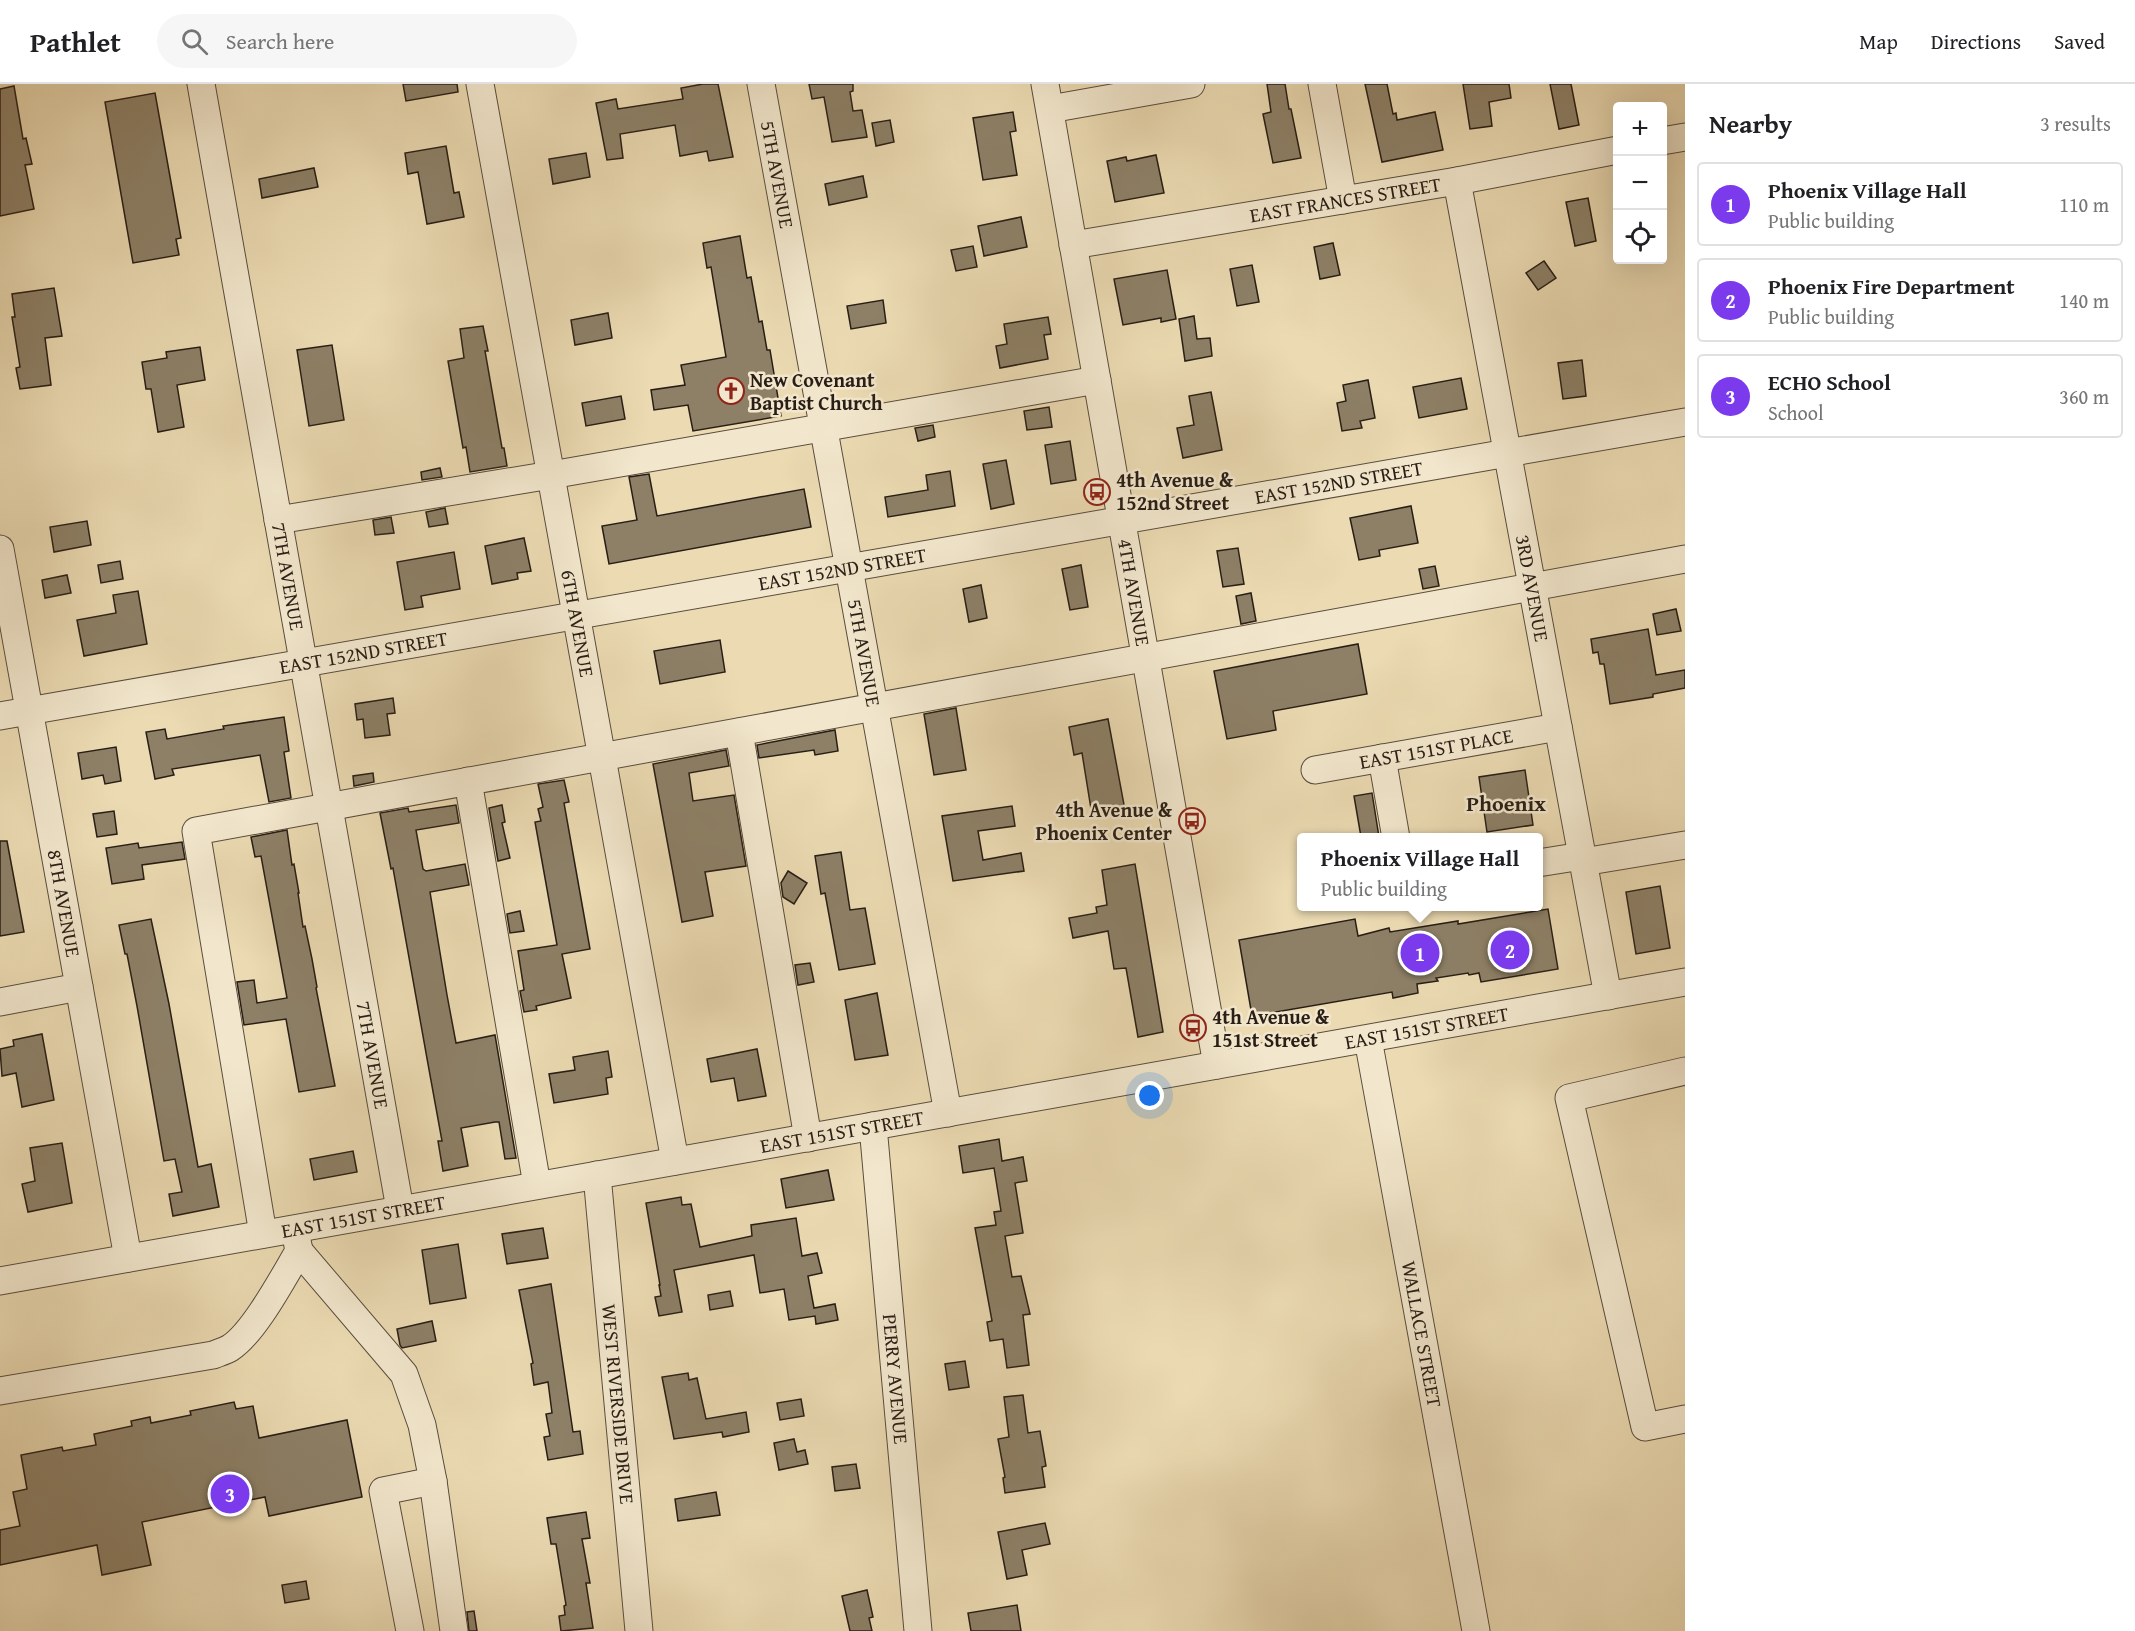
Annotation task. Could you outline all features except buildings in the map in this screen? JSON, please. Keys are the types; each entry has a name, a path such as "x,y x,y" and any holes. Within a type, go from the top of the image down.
{"street":[{"name":"7TH AVENUE","path":"201,84 400,1209"},
{"name":"6TH AVENUE","path":"480,84 675,1161"},
{"name":"5TH AVENUE","path":"761,84 948,1113"},
{"path":"1047,97 1186,84"},
{"path":"1322,84 1343,200"},
{"name":"4TH AVENUE","path":"1047,97 1217,1065"},
{"path":"1667,140 1685,137"},
{"name":"EAST FRANCES STREET","path":"1073,245 1457,181 1613,151"},
{"name":"3RD AVENUE","path":"1457,181 1608,996"},
{"path":"278,520 1097,380"},
{"name":"EAST 152ND STREET","path":"0,716 1685,422"},
{"name":"8TH AVENUE","path":"0,549 128,1258"},
{"path":"263,1234 196,831 1685,560"},
{"name":"EAST 151ST PLACE","path":"1315,770 1558,727"},
{"path":"739,732 808,1138"},
{"path":"1382,758 1395,833"},
{"path":"468,781 537,1185"},
{"path":"1543,863 1685,845"},
{"name":"EAST 151ST STREET","path":"0,1281 263,1234 297,1240 400,1209 1685,982"},
{"path":"0,1002 79,987"},
{"name":"WALLACE STREET","path":"1368,1039 1476,1631"},
{"path":"1685,1071 1569,1098 1644,1427 1685,1419"},
{"name":"PERRY AVENUE","path":"873,1126 918,1631"},
{"name":"WEST RIVERSIDE DRIVE","path":"597,1175 639,1631"},
{"path":"0,1391 213,1355 231,1348 262,1312 297,1240 404,1374 422,1425 433,1481 454,1631"},
{"path":"410,1631 383,1491 433,1481"}],"place":[{"name":"New Covenant Baptist Church","path":"731,391"},
{"name":"4th Avenue & 152nd Street","path":"1097,492"},
{"name":"4th Avenue & Phoenix Center","path":"1192,821"},
{"name":"Phoenix Fire Department","path":"1510,950"},
{"name":"Phoenix Village Hall","path":"1420,953"},
{"name":"4th Avenue & 151st Street","path":"1193,1028"},
{"name":"ECHO School","path":"230,1494"}],"district":[{"name":"Phoenix","path":"1506,803"}]}
